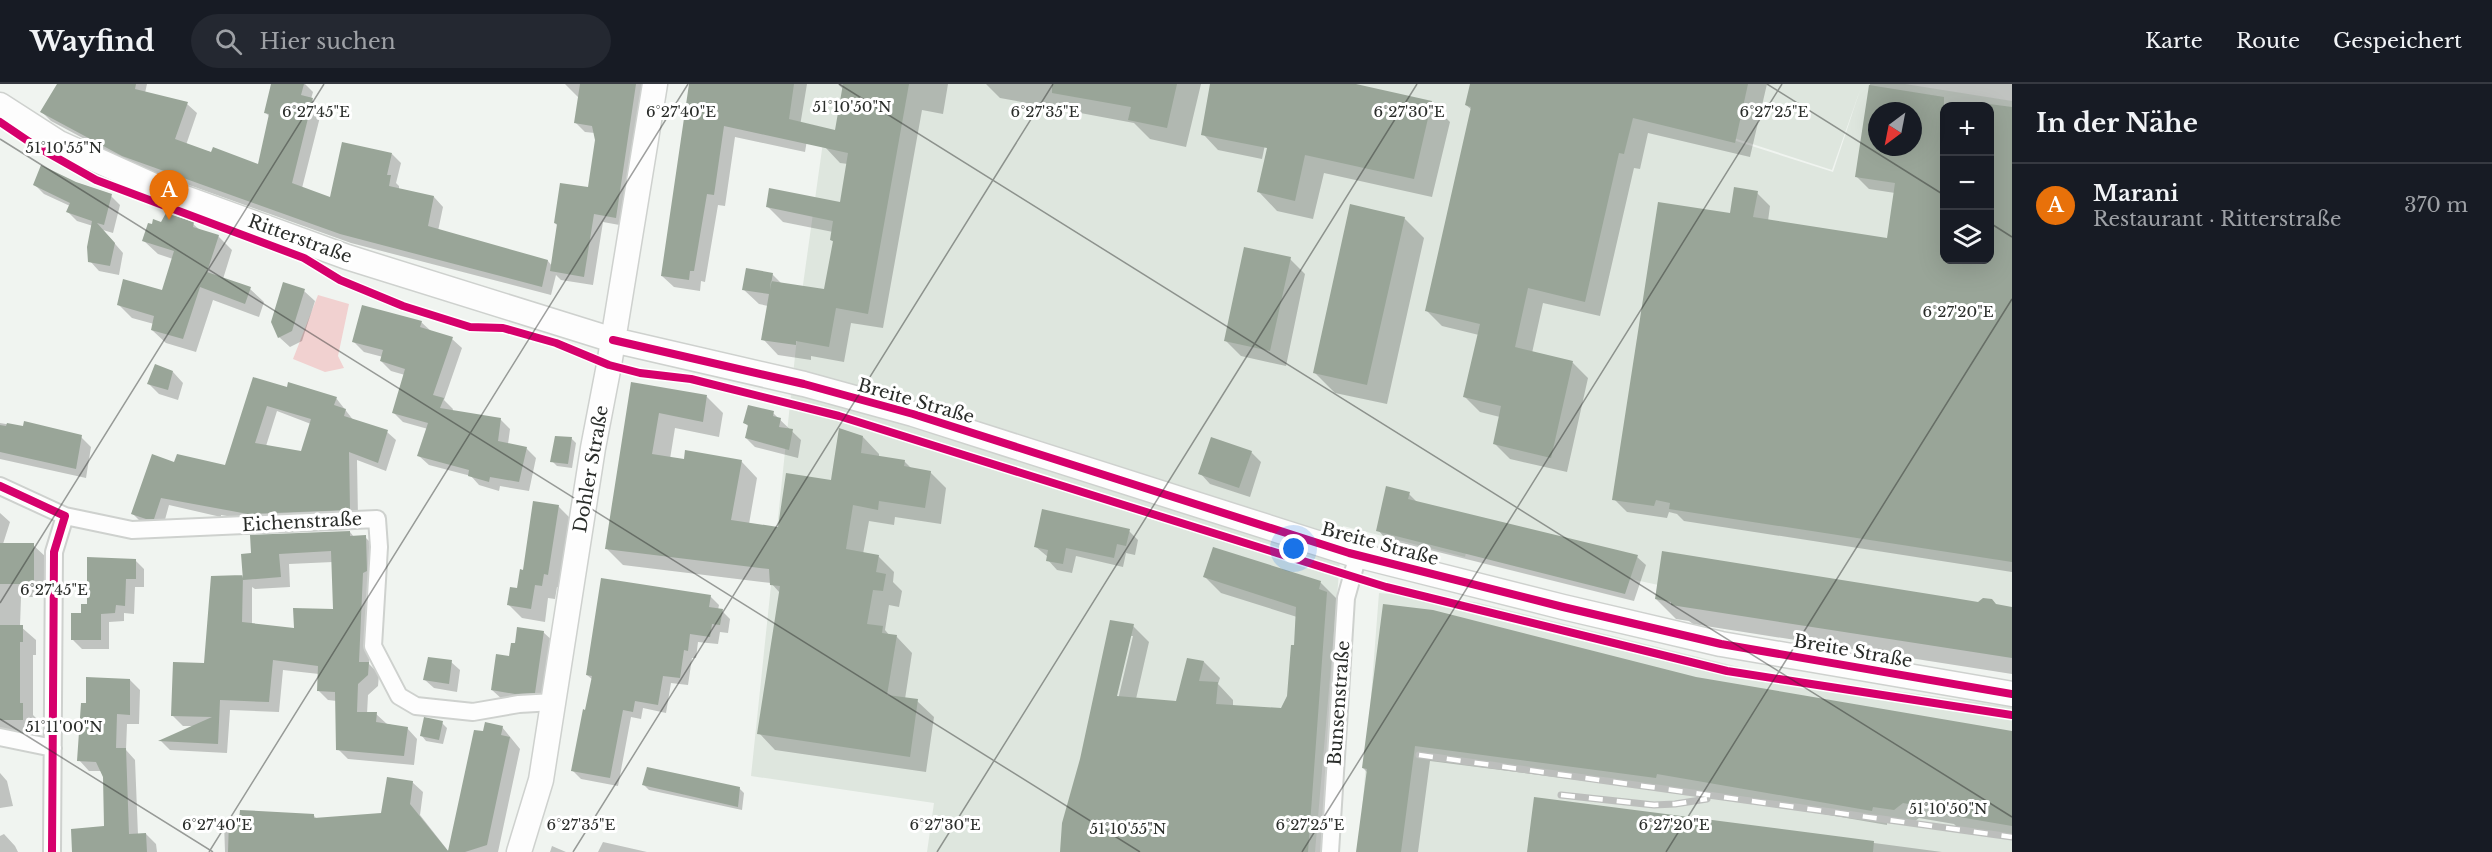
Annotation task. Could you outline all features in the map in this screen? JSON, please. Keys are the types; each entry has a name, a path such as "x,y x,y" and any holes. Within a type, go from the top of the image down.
{"main road":[{"name":"Dohler Straße","path":"519,852 541,780 593,448 655,84"},
{"name":"Ritterstraße","path":"0,105 59,143 163,190 347,257 613,340"},
{"name":"Breite Straße","path":"613,340 804,384 912,414 1358,555 1563,608 1721,644 2012,694"}],"street":[{"name":"Eichenstraße","path":"0,486 65,516 132,530 377,519 379,547 373,646 399,696 416,706 473,712 519,704 554,702"},
{"path":"52,852 54,552 65,516"},
{"name":"Bunsenstraße","path":"1330,852 1346,598 1358,555"},
{"path":"0,737 53,748"}],"shaded area":[{"path":"770,84 1568,84 1905,84 2012,101 2012,646 1797,615 1468,544 1465,557 1343,526 1315,852 927,852 934,803 751,776 801,299 825,128 774,116","holes":["1568,84 1832,170 1860,90 1833,172 1570,88"]},
{"path":"318,295 349,304 338,356 344,368 325,372 293,359"},
{"path":"1379,593 1475,602 1759,672 2012,707 2012,852 1359,852"}],"building":[{"path":"57,84 136,84 135,89 188,102 175,139 211,152 213,147 258,164 269,114 264,113 271,84 304,84 301,95 313,98 292,183 330,197 342,142 392,153 387,175 391,175 389,186 434,196 428,226 548,260 542,287 340,234 122,156 40,112"},
{"path":"580,84 636,84 616,218 594,214 584,277 550,271 560,183 588,187 595,140 592,126 574,123"},
{"path":"689,84 794,84 789,119 835,130 843,84 909,84 868,314 836,308 829,347 796,341 796,345 761,340 769,294 742,290 746,268 773,273 772,281 824,289 833,241 830,240 833,221 766,207 769,188 840,202 848,153 724,126 714,195 707,194 694,271 690,271 689,280 661,276"},
{"path":"1052,84 1177,84 1167,128 1128,120 1131,107 1052,93"},
{"path":"1210,84 1356,84 1432,101 1414,179 1305,155 1295,201 1257,192 1267,148 1201,135"},
{"path":"1470,84 1748,84 1735,143 1633,118 1624,154 1619,153 1585,302 1528,288 1515,347 1573,361 1551,458 1493,444 1501,406 1463,397 1480,324 1425,311 1471,107 1465,105"},
{"path":"1869,85 1944,97 1944,102 1940,102 1940,264 1994,264 1994,105 2012,107 2012,562 1669,509 1670,503 1656,500 1654,506 1612,500 1658,202 1730,213 1734,187 1758,191 1753,217 1887,238 1895,183 1855,177"},
{"path":"41,165 76,182 112,194 104,225 97,223 115,243 110,266 88,262 87,247 92,221 66,212 70,203 33,185"},
{"path":"1350,204 1405,217 1367,385 1313,373"},
{"path":"166,213 194,222 193,227 219,235 207,272 251,287 245,304 200,287 183,339 151,330 154,316 117,305 123,279 162,290 174,251 142,241 148,223 152,224 153,219 161,222"},
{"path":"1244,247 1291,257 1270,351 1224,341"},
{"path":"283,282 305,289 292,331 278,338 271,322"},
{"path":"362,305 422,321 420,327 453,337 433,395 444,398 440,408 501,418 498,441 527,447 519,482 490,477 489,482 468,476 469,470 417,456 428,423 392,413 405,369 380,361 383,350 352,342"},
{"path":"155,364 173,371 168,390 147,384"},
{"path":"253,377 287,387 288,382 337,397 334,405 346,409 344,416 388,430 378,463 349,452 350,510 248,514 161,498 154,519 131,514 152,454 174,462 177,454 225,465","holes":["267,406 311,419 301,451 255,443"]},
{"path":"631,382 707,395 703,422 659,413 652,454 684,459 685,450 742,460 731,520 778,527 786,473 831,480 839,428 863,436 861,453 905,460 904,466 931,471 925,508 879,501 878,510 853,505 846,549 879,555 876,572 886,574 883,591 873,590 867,624 883,626 882,633 897,635 887,695 918,699 910,757 757,734 780,586 770,585 769,569 605,549"},
{"path":"748,405 774,411 773,416 781,418 779,427 793,429 789,450 745,438 748,425 743,423"},
{"path":"24,421 82,435 76,469 0,452 0,425 6,426 7,423 23,426"},
{"path":"555,436 572,437 568,464 550,462"},
{"path":"1211,437 1252,451 1239,488 1198,474"},
{"path":"1386,486 1410,492 1408,499 1638,555 1625,594 1376,531"},
{"path":"533,501 559,505 548,575 544,574 542,586 535,585 531,609 507,605 510,587 517,588 520,569 523,570"},
{"path":"1042,509 1130,529 1126,546 1117,544 1114,558 1066,548 1063,564 1046,561 1048,550 1034,547"},
{"path":"350,531 350,536 366,535 367,571 363,573 359,662 369,662 368,675 358,684 357,712 377,712 376,722 408,727 404,756 336,750 335,692 317,691 318,666 273,660 269,702 220,700 218,744 158,741 212,717 171,716 173,662 204,663 211,576 243,575 241,554 251,553 250,535","holes":["331,551 333,609 293,608 294,628 242,622 243,579 281,577 279,554"]},
{"path":"0,543 34,543 34,584 0,584"},
{"path":"1213,547 1321,581 1319,589 1327,592 1308,852 1060,852 1062,823 1080,759 1110,620 1134,624 1117,696 1176,701 1187,658 1204,661 1199,681 1218,682 1216,704 1281,708 1287,696 1291,645 1294,645 1296,607 1203,577"},
{"path":"1662,551 1978,602 1983,598 1992,599 1996,604 2012,607 2012,658 1671,605 1671,602 1655,599"},
{"path":"87,557 136,559 136,579 126,579 125,606 116,605 115,613 101,614 101,640 71,640 71,613 81,613 81,604 87,604"},
{"path":"601,578 711,595 709,607 723,609 720,625 712,624 710,637 690,634 688,651 684,650 680,678 663,676 658,705 635,701 633,712 623,710 610,778 571,771 592,676 586,675"},
{"path":"1383,604 1433,610 1696,677 2012,731 2012,826 1942,814 1942,810 1903,803 1894,810 1873,807 1872,811 1657,774 1656,778 1415,746 1401,852 1356,852 1367,769 1362,768"},
{"path":"0,625 23,625 23,642 20,642 20,703 23,703 23,720 0,720"},
{"path":"517,627 544,631 535,693 515,694 491,690 496,654 509,656 511,643 515,643"},
{"path":"428,657 452,660 449,684 423,680"},
{"path":"86,677 130,679 130,715 117,714 116,748 126,748 129,834 146,833 147,852 72,852 71,829 104,826 103,777 96,762 77,761 81,703 86,703"},
{"path":"424,717 443,721 439,740 420,736"},
{"path":"485,722 503,726 501,735 510,737 487,845 465,852 228,852 229,820 239,820 240,810 314,814 314,818 381,813 387,777 413,781 410,804 448,851 474,730 483,731"},
{"path":"647,767 740,787 738,807 642,785"},
{"path":"1534,797 1874,841 1873,852 1527,852"}],"railway":[{"path":"1419,755 2012,837"},
{"path":"1561,795 1654,805 1707,799"}],"cycle path":[{"path":"0,122 34,145 96,180 304,258 340,280 403,306 470,327 503,328 556,343 609,365 640,373 691,379 839,416 1386,587 1727,671 2012,715"},
{"path":"613,340 804,384 913,414 1349,553 1721,644 2012,694"},
{"path":"0,486 65,516 54,552 52,852"}],"place":[{"name":"Marani","path":"169,220"}]}
